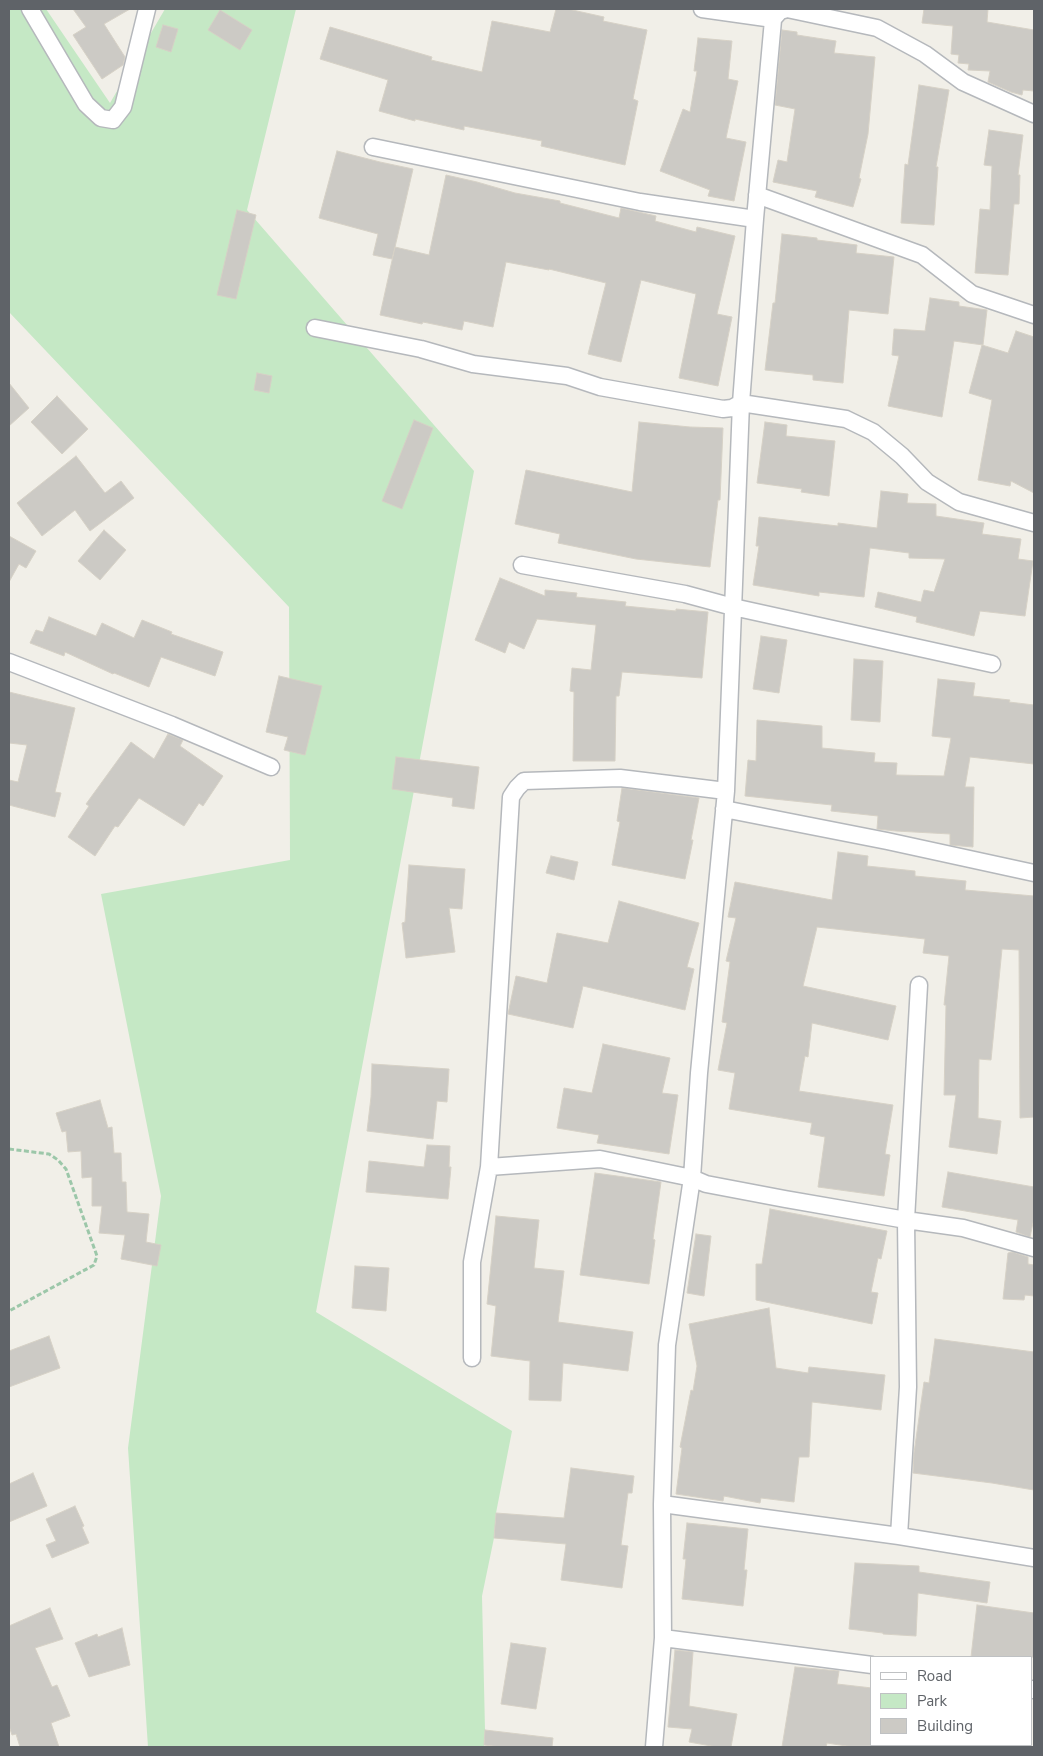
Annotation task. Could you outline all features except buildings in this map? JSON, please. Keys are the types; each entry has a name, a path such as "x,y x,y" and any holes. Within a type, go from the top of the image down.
{"street":[{"path":"30,9 86,104 102,118 112,120 123,108 147,9"},
{"path":"702,9 774,14 787,9 877,28 925,54 963,82 1034,114"},
{"path":"654,1747 663,1638 662,1504 667,1346 692,1178 699,1073 726,790 741,403 757,195 774,14"},
{"path":"373,147 640,202 755,219"},
{"path":"757,195 922,254 972,294 1034,315"},
{"path":"315,328 421,349 472,364 567,376 600,387 722,409 732,408 741,403 846,419 873,432 902,456 927,482 959,502 1034,523"},
{"path":"522,565 685,594 733,607 992,664"},
{"path":"9,662 172,724 271,767"},
{"path":"472,1358 472,1262 489,1167 511,797 524,781 620,778 726,790"},
{"path":"724,810 887,841 1034,873"},
{"path":"899,1536 908,1387 906,1220 920,985"},
{"path":"489,1167 600,1159 692,1178 706,1184 906,1220 963,1228 1034,1248"},
{"path":"662,1504 899,1536 1034,1558"},
{"path":"663,1638 870,1665"}],"path":[{"path":"9,1150 49,1154 66,1169 97,1256 94,1265 9,1312"}],"green space":[{"path":"9,9 46,9 110,103 165,9 296,9 247,210 474,471 316,1312 512,1431 482,1596 484,1747 148,1747 128,1448 161,1196 101,894 290,860 289,607 9,312"}]}
